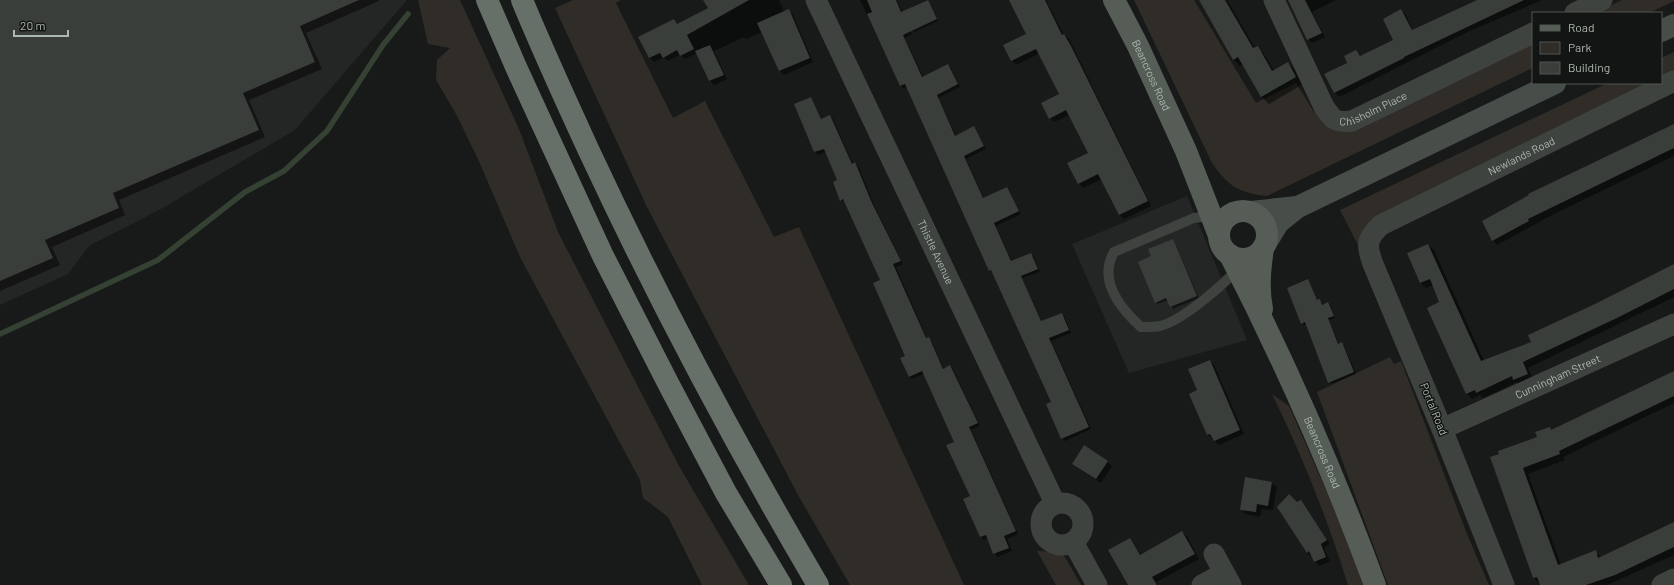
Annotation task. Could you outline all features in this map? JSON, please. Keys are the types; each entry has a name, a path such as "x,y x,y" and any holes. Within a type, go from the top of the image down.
{"highway":[{"path":"487,0 516,67 603,256 726,493 781,585"},
{"path":"522,0 628,234 678,335 748,465 818,585"}],"main road":[{"name":"Beancross Road","path":"1114,0 1138,46 1186,151 1221,246 1249,255 1260,267 1259,293 1264,322"},
{"path":"1662,31 1674,25"},
{"path":"1249,255 1278,223 1298,207 1553,84"},
{"name":"Beancross Road","path":"1186,151 1203,180 1222,200 1243,212 1257,215 1265,224 1267,237 1249,255"},
{"path":"1214,224 1243,212 1298,207"},
{"name":"Beancross Road","path":"1249,255 1264,322 1332,472 1375,585"}],"street":[{"name":"Thistle Avenue","path":"816,0 1055,503"},
{"name":"Chisholm Place","path":"1274,0 1324,108 1332,119 1342,122 1352,121 1532,33"},
{"path":"1577,12 1602,0"},
{"name":"Newlands Road","path":"1372,233 1381,225 1674,81"},
{"name":"Portal Road","path":"1372,233 1368,241 1368,252 1442,429 1504,585"},
{"name":"Cunningham Street","path":"1442,429 1674,324"},
{"path":"1063,502 1077,508 1082,514 1084,522 1083,530 1079,537 1073,542 1065,545 1057,545 1049,541 1043,535 1040,526 1042,516 1047,508 1055,503 1063,502"},
{"path":"1073,542 1097,585"},
{"path":"1202,585 1227,579 1214,554"},
{"path":"1662,585 1674,579"}],"lane":[{"path":"1214,224 1194,218 1114,252 1109,260 1108,275 1114,296 1130,317 1141,327 1160,326 1192,309 1249,255"}],"shaded area":[{"path":"0,0 407,0 295,130 161,209 89,246 68,274 0,305"},
{"path":"1187,196 1247,340 1129,373 1072,244"}],"green space":[{"path":"418,0 460,0 519,129 558,232 679,466 749,585 702,585 668,517 643,498 640,480 520,257 478,159 456,114 436,80 437,60 450,48 428,44"},
{"path":"573,0 621,0 616,3 673,118 705,101 774,237 799,227 964,585 850,585 798,495 647,207 555,8"},
{"path":"1134,0 1194,0 1256,103 1296,83 1314,112 1332,127 1532,43 1532,68 1267,196 1249,193 1235,187 1224,178 1212,163"},
{"path":"1622,0 1674,0 1651,12 1597,12"},
{"path":"1674,52 1674,72 1662,78 1662,58"},
{"path":"1606,84 1650,84 1375,219 1360,249 1340,210"},
{"path":"1390,357 1394,364 1401,361 1467,534 1489,585 1388,585 1317,392"},
{"path":"1272,394 1289,406 1346,536 1363,585 1348,585 1314,488 1294,440"},
{"path":"1037,551 1062,552 1081,585 1056,585"}],"building":[{"path":"0,0 359,0 300,26 315,62 243,93 259,130 113,193 119,208 45,240 53,258 0,281"},
{"path":"703,0 749,0 687,35 694,49 680,56 677,50 663,58 660,53 649,58 638,37 674,19 677,24 708,8"},
{"path":"867,0 896,0 901,12 928,0 937,19 903,35 922,77 948,64 958,84 937,95 955,136 974,126 984,146 964,156 983,198 1007,187 1019,211 994,223 1011,261 1031,253 1038,269 1021,276 1041,321 1062,313 1069,330 1049,338 1089,427 1061,439 1046,404 1051,402 991,270 989,271 905,84 900,86 867,14 872,12"},
{"path":"1009,0 1045,0 1062,35 1064,34 1071,46 1148,201 1119,215 1098,174 1078,184 1067,163 1088,153 1066,110 1049,119 1041,103 1059,94 1036,49 1011,61 1003,45 1026,34"},
{"path":"1199,0 1225,0 1253,48 1258,46 1272,71 1288,62 1296,77 1261,97 1238,57 1233,60"},
{"path":"1288,0 1305,0 1322,33 1307,40"},
{"path":"1477,0 1524,0 1404,57 1334,93 1324,74 1347,63 1344,56 1356,50 1360,56 1393,40 1383,19 1401,9 1412,30"},
{"path":"789,9 810,58 779,71 757,23"},
{"path":"710,45 724,75 709,81 695,51"},
{"path":"811,97 821,119 830,115 852,164 855,162 872,203 901,261 893,264 926,338 929,337 943,369 950,365 978,423 969,427 1016,531 1004,536 1009,548 993,554 986,535 980,537 963,499 970,496 946,445 954,442 922,371 909,377 900,358 905,356 873,283 880,280 843,199 840,201 833,182 837,180 824,149 814,152 794,104"},
{"path":"1674,124 1674,148 1528,219 1529,221 1492,241 1482,221 1529,195 1528,194"},
{"path":"1173,239 1197,296 1170,307 1166,298 1155,303 1138,262 1151,256 1148,249"},
{"path":"1428,244 1481,361 1531,342 1528,335 1595,304 1674,264 1674,289 1617,318 1523,362 1528,374 1513,380 1512,376 1476,393 1475,390 1466,394 1427,308 1439,302 1430,279 1420,283 1407,253"},
{"path":"1308,279 1317,300 1320,299 1322,305 1328,302 1334,316 1328,318 1338,344 1342,342 1354,372 1328,383 1305,322 1301,324 1287,288"},
{"path":"1210,360 1240,430 1214,441 1210,434 1207,435 1189,394 1197,390 1188,369"},
{"path":"1674,371 1674,396 1559,451 1560,454 1523,468 1558,565 1596,550 1598,558 1674,522 1674,547 1615,575 1586,585 1540,585 1537,577 1533,578 1490,457 1499,454 1498,451 1537,437 1535,432 1550,427 1551,430"},
{"path":"1084,445 1108,461 1096,479 1072,464"},
{"path":"1245,477 1272,482 1268,506 1257,504 1256,512 1240,510"},
{"path":"1289,494 1297,502 1301,500 1327,540 1321,544 1326,557 1314,562 1309,551 1307,553 1277,507"},
{"path":"1182,531 1195,554 1152,577 1157,585 1128,585 1108,550 1130,538 1140,555"}],"waterway":[{"path":"0,334 158,260 245,192 284,171 327,131 383,45 408,14"}]}
